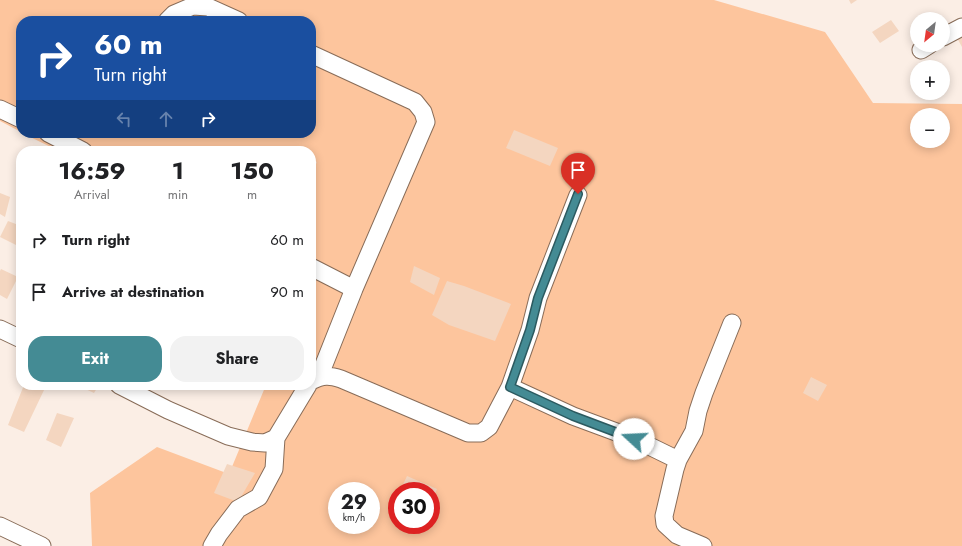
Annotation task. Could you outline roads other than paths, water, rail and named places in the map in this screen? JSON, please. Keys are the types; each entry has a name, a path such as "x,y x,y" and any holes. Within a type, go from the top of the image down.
{"street":[{"path":"172,16 193,6 208,7 228,16"},
{"path":"950,33 962,27"},
{"path":"316,56 415,102 423,112 426,122 354,289 316,372"},
{"path":"0,109 16,117"},
{"path":"61,138 74,146"},
{"path":"316,380 331,376 341,379 468,433 481,433 489,427 510,387 530,330 538,298 578,194"},
{"path":"316,270 354,289"},
{"path":"703,546 677,535 665,524 664,516 675,468 694,431 698,411 704,393 732,322"},
{"path":"0,329 16,336"},
{"path":"510,387 573,416 634,439 678,460"},
{"path":"129,390 168,410 228,436 252,442 265,443 276,438"},
{"path":"212,546 238,509 259,497 274,469 276,438 306,390"},
{"path":"0,526 42,546"}]}
